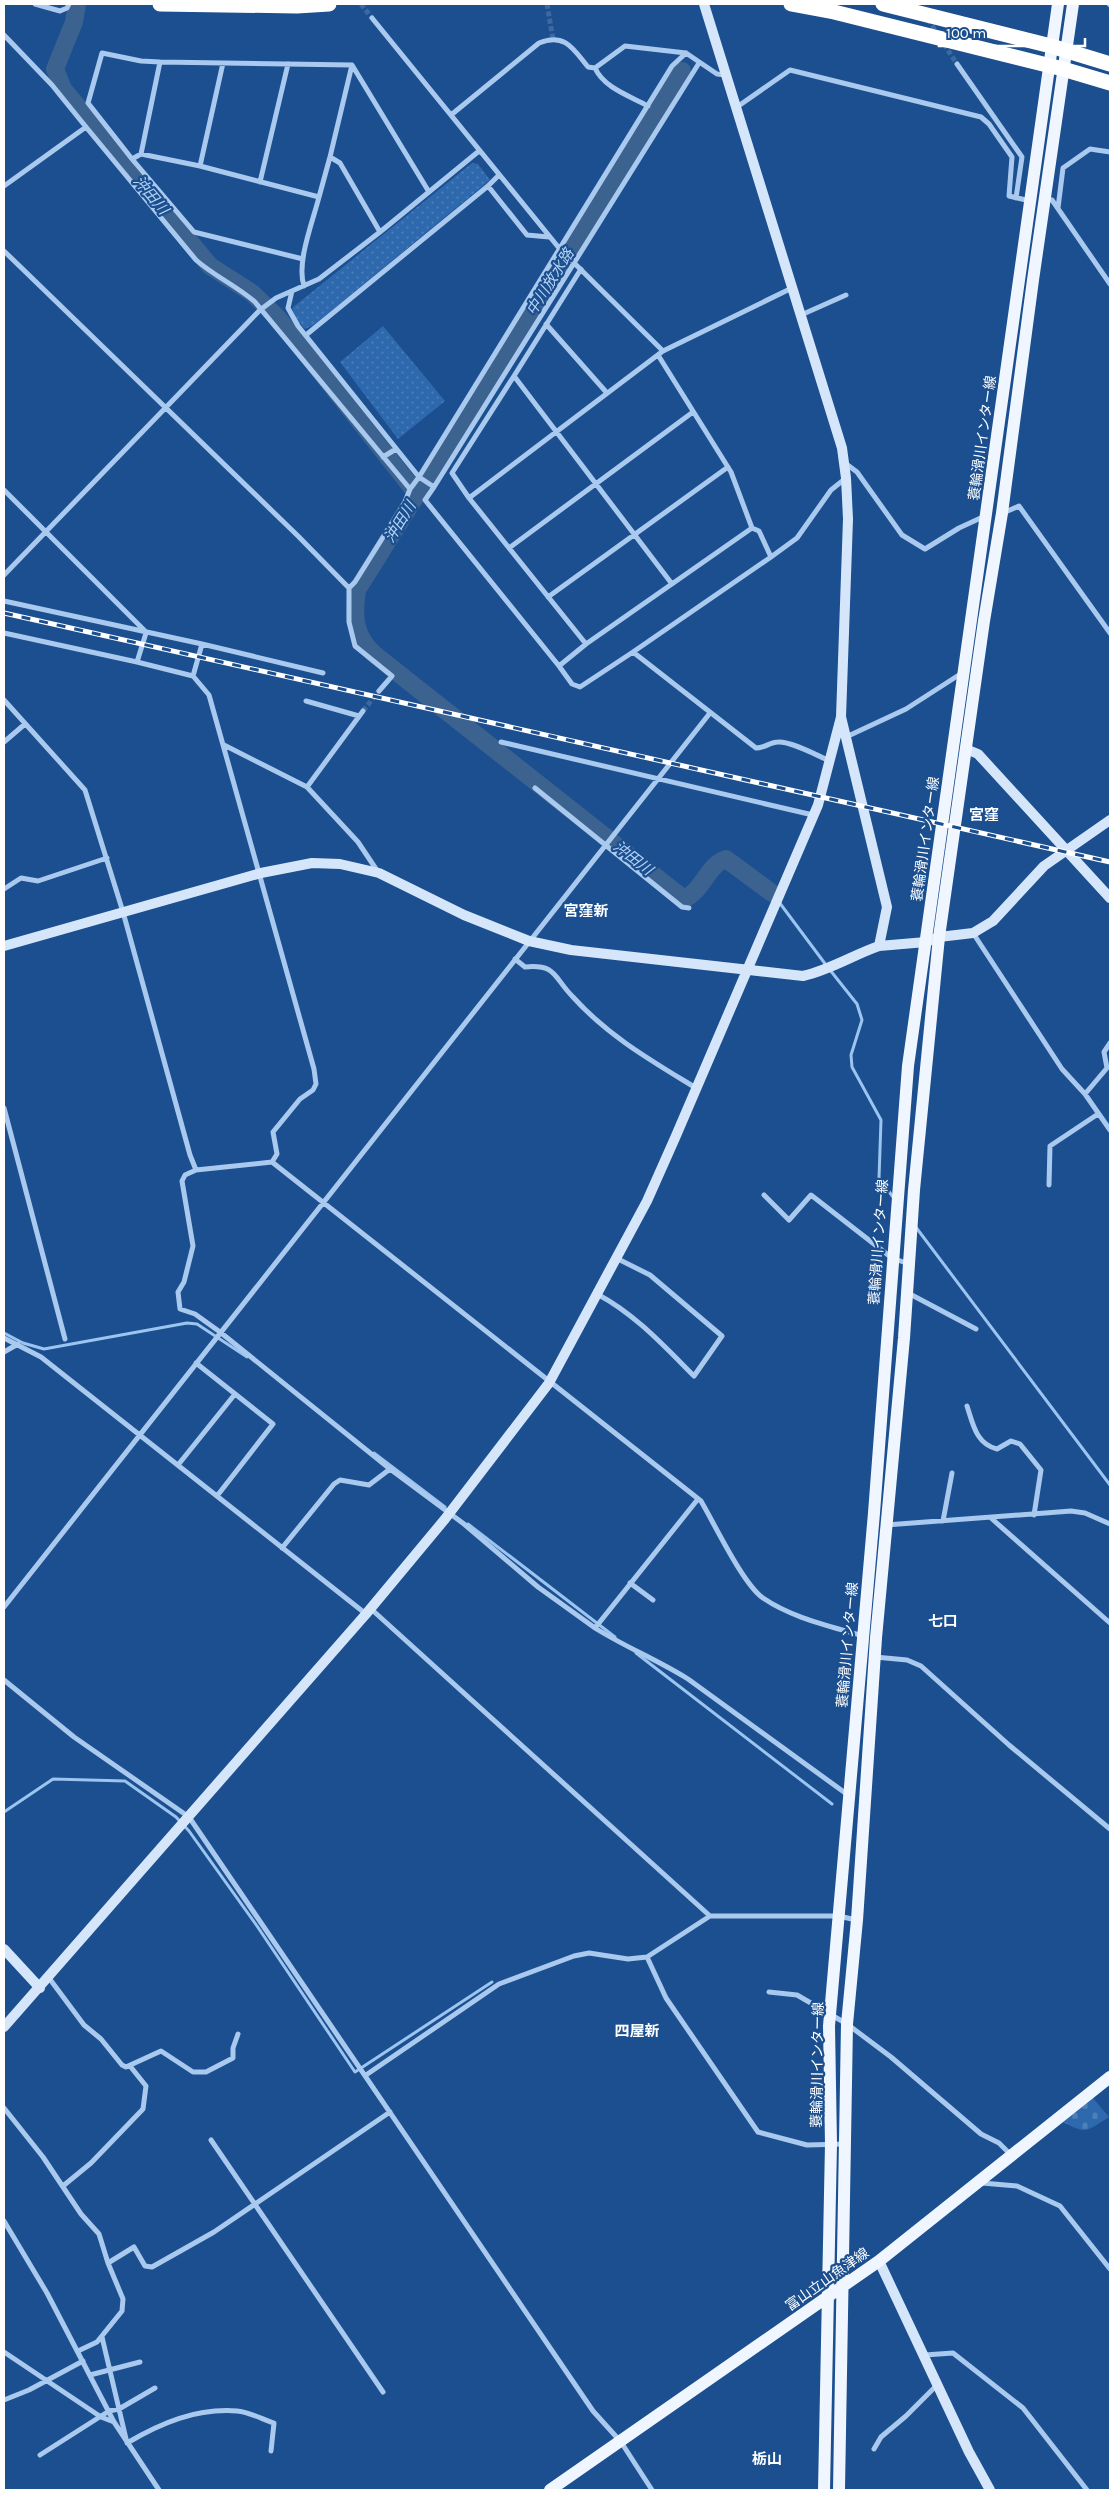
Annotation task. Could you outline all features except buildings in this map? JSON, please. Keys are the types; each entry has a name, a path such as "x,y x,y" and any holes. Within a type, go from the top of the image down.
{"highway":[{"path":"160,4 298,6 329,4"},
{"path":"791,4 834,12 1048,65 1110,83"},
{"path":"883,4 1051,46 1110,64"}],"main road":[{"name":"蓑輪滑川インター線","path":"839,2490 847,2024 857,1920 875,1657 870,1637 892,1258 908,1066 1058,4"},
{"name":"蓑輪滑川インター線","path":"824,2490 831,2144 830,2016 848,1796 886,1524 939,937 1002,513 1073,4"},
{"name":"富山立山魚津線","path":"550,2490 879,2261 1110,2077"}],"street":[{"path":"35,4 60,11 67,8 69,4"},
{"path":"4,2027 190,1817 368,1611 450,1514 549,1383 647,1201 813,815 830,762 841,717 848,519 842,448 704,4"},
{"path":"372,18 560,250 663,351"},
{"path":"4,35 52,85 196,260 246,295 260,310 410,489"},
{"path":"451,115 539,43 549,38 569,44 588,67 595,68 625,46 686,53 717,74 726,75"},
{"path":"303,259 194,232 132,159 88,103 102,53 141,61 160,62 352,66"},
{"path":"379,691 392,676 355,646 349,622 349,588 355,582 405,502 410,489 560,250 672,66 686,53"},
{"path":"141,154 160,62"},
{"path":"200,166 223,63"},
{"path":"699,63 572,261 425,500 572,684 580,687 797,538 831,490 846,478"},
{"path":"260,182 288,64"},
{"path":"957,64 1022,157 1016,198"},
{"path":"304,286 301,278 303,259 352,66"},
{"path":"352,66 429,192"},
{"path":"595,68 599,77 610,85 648,106"},
{"path":"736,107 790,70 981,117 989,124 1012,157 1009,196 1030,201"},
{"path":"4,186 86,127"},
{"path":"1058,208 1063,168 1090,149 1110,152"},
{"path":"4,575 260,310 276,298 319,279 479,152"},
{"path":"132,159 141,154 200,166 319,197"},
{"path":"330,157 340,164 380,232"},
{"path":"306,335 499,175"},
{"path":"488,186 527,235 549,237"},
{"path":"1045,199 1052,200 1110,284"},
{"path":"4,252 349,588"},
{"path":"581,269 452,473 469,498 586,644"},
{"path":"469,498 663,351 792,288"},
{"path":"292,291 288,308 298,326 419,477 434,487"},
{"path":"800,315 846,295"},
{"path":"546,324 607,393"},
{"path":"658,355 728,467 752,528 759,531 771,557"},
{"path":"514,376 557,430 672,584"},
{"path":"509,548 595,482 693,412"},
{"path":"384,457 396,449"},
{"path":"844,463 857,472 902,535 925,550 959,528 986,515"},
{"path":"548,597 728,467"},
{"path":"4,490 146,632"},
{"path":"1002,513 1019,506 1110,633"},
{"path":"559,666 586,644 752,528"},
{"path":"4,602 202,644 323,673"},
{"path":"137,662 146,632"},
{"path":"4,633 193,676 210,695 261,873 316,1078 313,1090 300,1099 273,1132 272,1137 277,1154 272,1162"},
{"path":"193,676 202,644"},
{"path":"633,652 756,748 764,748 777,742 787,743 830,762"},
{"path":"846,737 906,709 964,672"},
{"path":"4,700 85,790 123,912 190,1155 196,1170"},
{"path":"306,701 361,714 307,787"},
{"path":"4,1607 710,713"},
{"path":"841,717 887,907 880,946"},
{"path":"4,742 25,724"},
{"path":"501,742 813,815"},
{"path":"224,745 307,787 358,842 379,873"},
{"path":"966,749 978,754 1110,898"},
{"path":"535,788 682,906 689,908"},
{"path":"4,946 261,873 312,863 340,864 379,873 464,915 529,941 571,950 791,976 822,971 858,953 880,946 926,942 939,937 973,933 993,922 1044,866 1110,820"},
{"path":"4,889 20,878 38,881 107,858"},
{"path":"973,933 1062,1069 1085,1094 1110,1130"},
{"path":"515,959 525,966 543,965 550,969 573,998 616,1038 696,1088"},
{"path":"1085,1094 1107,1068 1104,1052 1110,1043"},
{"path":"4,1108 65,1339"},
{"path":"1049,1185 1050,1146 1098,1114"},
{"path":"848,1796 688,1679 671,1668 618,1643 538,1587 450,1514 390,1469 220,1332 214,1330 195,1314 180,1309 178,1292 184,1282 193,1246 182,1181 185,1175 196,1170 272,1162 698,1499 720,1533 744,1577 762,1598 797,1615 870,1637"},
{"path":"764,1195 789,1220 811,1196 892,1258 909,1264"},
{"path":"597,1294 615,1304 649,1331 694,1376 722,1336 650,1275 616,1258"},
{"path":"907,1292 976,1329"},
{"path":"4,1338 41,1357 282,1548 368,1611 710,1916"},
{"path":"4,1352 18,1344"},
{"path":"196,1363 273,1424 217,1496"},
{"path":"178,1465 235,1394"},
{"path":"967,1406 973,1427 979,1439 988,1447 997,1449 1010,1441 1020,1444 1041,1470 1034,1515"},
{"path":"282,1548 334,1484 340,1480 369,1485 390,1469"},
{"path":"943,1522 952,1473"},
{"path":"595,1628 698,1499"},
{"path":"886,1524 943,1522 1071,1511 1085,1513 1110,1524"},
{"path":"991,1518 1110,1622"},
{"path":"630,1583 653,1600"},
{"path":"875,1657 906,1660 920,1666 1009,1745 1110,1829"},
{"path":"4,1680 74,1737 190,1817 593,2411 621,2442 652,2490"},
{"path":"366,2075 499,1984 589,1953 628,1959 647,1957 710,1916 839,1916 857,1920"},
{"path":"4,1949 40,1988"},
{"path":"647,1957 666,1998 758,2132 807,2145 844,2144"},
{"path":"49,1978 84,2025 100,2038 122,2065 130,2066 161,2051 193,2072 206,2072 233,2058 233,2048 238,2034"},
{"path":"769,1992 797,1995 813,2003 830,2016 847,2024 891,2057 980,2134 998,2143 1012,2156"},
{"path":"63,2186 91,2163 143,2109 146,2086 130,2066"},
{"path":"4,2108 63,2186 81,2214 99,2234 108,2263 123,2299 122,2311 103,2332 102,2337 127,2443"},
{"path":"108,2263 134,2247 145,2266 152,2268 256,2205 390,2112"},
{"path":"211,2140 383,2392"},
{"path":"979,2183 1018,2186 1060,2206 1110,2269"},
{"path":"4,2221 47,2293 114,2422 159,2490"},
{"path":"879,2261 990,2490"},
{"path":"78,2351 102,2337"},
{"path":"4,2352 101,2417 114,2422"},
{"path":"925,2355 953,2353 1023,2408 1087,2490"},
{"path":"4,2400 45,2381 83,2360"},
{"path":"90,2375 140,2362"},
{"path":"874,2449 881,2436 906,2416 938,2384"},
{"path":"40,2455 109,2411 119,2409 155,2388"},
{"path":"127,2443 170,2421 191,2414 238,2411 274,2422 271,2451"}],"green space":[{"path":"472,163 478,164 490,180 314,325 305,329 297,321 292,308"},
{"path":"383,326 445,401 398,439 340,362"},
{"path":"1093,2098 1109,2117 1087,2130 1078,2129 1063,2122"}],"waterway":[{"name":"沖田川","path":"77,4 74,22 55,69 63,89 210,266 252,293 278,318 417,494"},
{"name":"沖田川","path":"682,71 357,590 355,617 362,640 374,654 684,899 696,890 714,867 726,859 772,893"},
{"path":"779,902 826,965"},
{"path":"830,970 857,1004 862,1020 851,1055 852,1067 881,1120 879,1178 893,1197"},
{"path":"915,1226 1110,1485"},
{"path":"4,1333 23,1343 44,1349 187,1323 197,1324 247,1357"},
{"path":"374,1453 445,1507"},
{"path":"468,1524 615,1637"},
{"path":"636,1653 832,1804"},
{"path":"4,1812 53,1779 125,1781 176,1817 189,1831 257,1926 355,2072 492,1982"}],"tunnel":[{"path":"361,4 372,18"},
{"path":"547,4 553,39"},
{"path":"928,19 938,35"},
{"path":"944,44 957,64"},
{"path":"363,711 379,691"}],"railway":[{"path":"4,613 1110,862"}],"district":[{"name":"宮窪","path":"984,815"},
{"name":"宮窪新","path":"586,911"},
{"name":"七口","path":"943,1621"},
{"name":"四屋新","path":"637,2031"},
{"name":"栃山","path":"767,2459"}],"water label":[{"name":"中川放水路","path":"550,282"}]}
